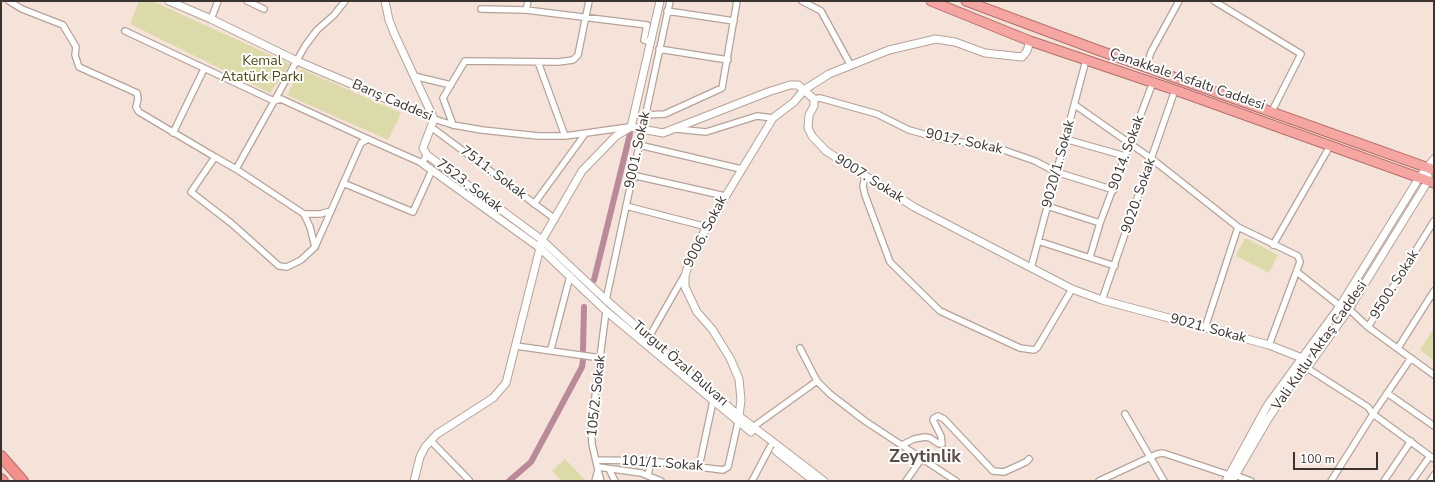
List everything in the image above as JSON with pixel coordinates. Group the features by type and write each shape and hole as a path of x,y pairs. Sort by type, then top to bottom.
{"highway":[{"name":"Çanakkale Asfaltı Caddesi","path":"931,1 1030,41 1153,82 1427,181"},
{"name":"Çanakkale Asfaltı Caddesi","path":"966,1 1146,68 1431,169"},
{"path":"1,456 23,481"}],"street":[{"path":"9,1 22,9 63,25 76,47 75,56 79,67 137,93 138,100 136,107 139,112 236,168 304,214 310,227 315,247"},
{"name":"Barış Caddesi","path":"169,1 211,19 297,61 434,119 453,125 538,136 565,136 631,127"},
{"path":"211,19 218,1"},
{"path":"247,1 264,9"},
{"path":"236,168 310,39 334,15 345,1"},
{"path":"385,1 389,20 434,119"},
{"path":"526,10 528,1"},
{"path":"453,125 443,98 465,61 538,62 573,60 578,55 589,1"},
{"path":"631,127 660,1"},
{"name":"9001. Sokak","path":"606,300 670,1"},
{"path":"645,115 665,114 722,88 737,1"},
{"path":"802,1 821,10 850,64"},
{"path":"1146,68 1151,52 1179,1"},
{"path":"1214,1 1301,54 1271,113"},
{"path":"481,9 526,10 647,25 644,40 651,42"},
{"path":"667,11 734,21"},
{"path":"124,31 274,101 281,99 422,163 427,155"},
{"path":"676,128 706,132 757,116 773,118 794,102 804,90 829,74 850,64 889,50 936,39 956,42 985,53 1022,57 1027,51 1030,41"},
{"path":"659,49 728,60"},
{"name":"9020/1. Sokak","path":"1031,268 1086,60"},
{"path":"538,62 565,136"},
{"path":"173,133 204,69"},
{"path":"414,76 451,86"},
{"name":"9014. Sokak","path":"1090,257 1100,223 1114,190 1125,156 1153,82"},
{"path":"414,481 420,457 437,434 493,398 506,383 542,240 582,171 616,136 631,127 663,133 768,92 790,85 798,85 814,99"},
{"name":"9020. Sokak","path":"1102,300 1175,90"},
{"name":"9017. Sokak","path":"814,99 820,98 877,114 909,130 942,139 998,148 1034,161 1056,172 1114,190"},
{"name":"9007. Sokak","path":"814,99 814,106 809,115 808,128 812,136 826,151 914,207 1072,289 1102,300"},
{"path":"1075,105 1152,159 1238,227 1298,256 1300,262 1297,272 1269,345"},
{"name":"9006. Sokak","path":"738,419 740,400 739,379 730,358 712,329 697,312 685,287 685,276 691,256 707,227 773,118"},
{"name":"7523. Sokak","path":"434,119 422,148 427,155 542,240"},
{"name":"7511. Sokak","path":"431,127 555,219"},
{"path":"534,204 585,134"},
{"path":"215,157 191,192 231,223 279,266 287,267 301,260 315,247 361,143 368,139"},
{"path":"1065,139 1125,156"},
{"path":"639,145 742,169"},
{"path":"1273,244 1330,146"},
{"path":"1427,181 1434,159"},
{"name":"Turgut Özal Bulvarı","path":"422,163 540,248 606,311 713,400 738,419 753,427 824,481"},
{"path":"344,183 413,212 432,170"},
{"path":"632,175 725,196"},
{"path":"865,176 863,186 865,195 890,262 940,311 1020,348 1034,350 1037,348 1072,289"},
{"name":"Vali Kutlu Aktaş Caddesi","path":"1230,478 1267,406 1340,306 1427,181"},
{"name":"Vali Kutlu Aktaş Caddesi","path":"1230,478 1292,383 1307,368 1348,309 1427,181"},
{"path":"626,206 707,227"},
{"path":"1047,206 1100,223"},
{"path":"304,214 320,214 332,211"},
{"name":"9500. Sokak","path":"1368,327 1434,221"},
{"path":"1205,328 1238,227"},
{"name":"Turgut Özal Bulvarı","path":"542,240 738,419 770,447 814,481"},
{"path":"1038,241 1115,266"},
{"path":"1297,272 1340,306"},
{"path":"551,350 570,276"},
{"path":"648,337 685,276"},
{"path":"1398,348 1434,291"},
{"path":"606,300 606,311"},
{"name":"9021. Sokak","path":"1102,300 1269,345 1302,358"},
{"path":"1348,309 1368,327 1434,375"},
{"name":"105/2. Sokak","path":"595,481 598,469 591,428 606,311"},
{"path":"516,346 601,358"},
{"path":"800,348 817,381 830,394 865,421 956,481"},
{"path":"1302,358 1307,368 1368,407 1373,414 1432,457 1412,481"},
{"path":"1331,481 1373,414 1411,358"},
{"path":"753,427 817,381"},
{"path":"1387,393 1434,426"},
{"path":"699,467 713,400"},
{"path":"1125,414 1164,481"},
{"path":"902,445 914,439 925,437 942,444 941,436 933,420 938,416 944,419 994,471 1004,472 1026,462 1029,459"},
{"name":"101/1. Sokak","path":"596,460 651,461 723,470 728,467 738,419"},
{"path":"431,441 469,480"},
{"path":"1384,481 1411,441"},
{"path":"752,481 770,447"},
{"path":"1099,481 1149,457 1163,453 1230,478 1247,480"},
{"path":"906,481 922,458"},
{"path":"648,475 651,461"},
{"path":"601,481 598,469 609,469 648,475 650,478 660,481"},
{"path":"609,469 615,481"},
{"path":"1430,481 1434,475"}],"green space":[{"name":"Kemal Atatürk Parkı","path":"139,1 152,1 290,64 270,93 130,24"},
{"name":"Kemal Atatürk Parkı","path":"301,69 401,113 388,140 287,95"},
{"path":"1245,238 1278,255 1269,273 1236,256"},
{"path":"1434,328 1434,361 1420,350"},
{"path":"565,459 586,481 561,481 552,471"}],"waterway":[{"path":"594,280 630,134"},
{"path":"583,350 584,307"},
{"path":"509,481 531,462 582,367 583,360"}],"district":[{"name":"Zeytinlik","path":"925,458"}]}
